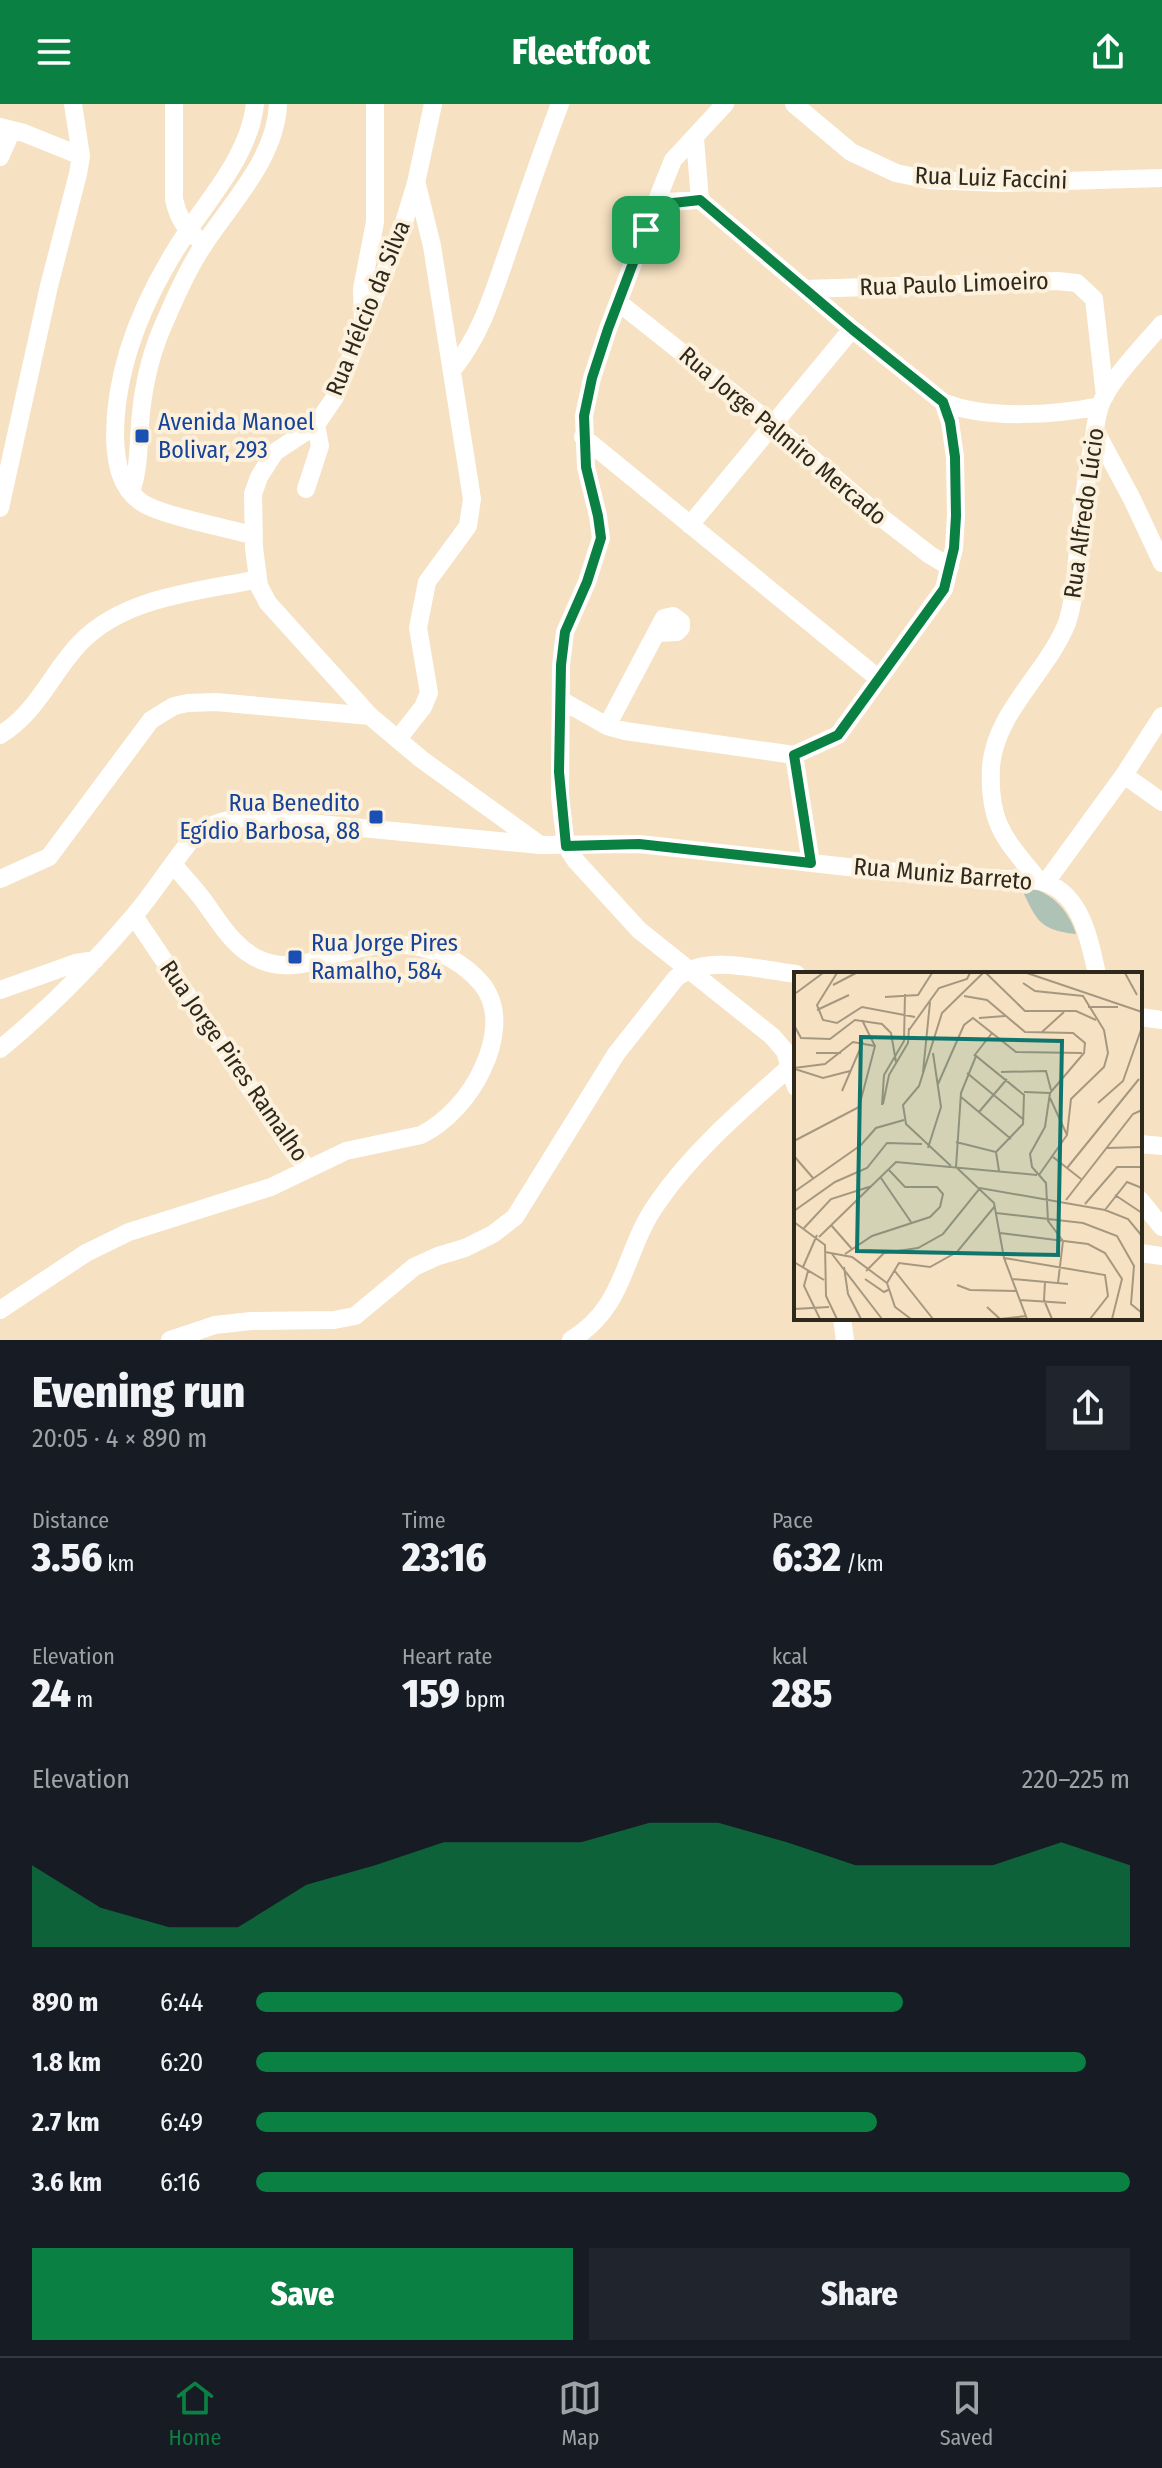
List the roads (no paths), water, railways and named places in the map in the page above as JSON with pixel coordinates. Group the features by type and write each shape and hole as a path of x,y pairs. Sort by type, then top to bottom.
{"street":[{"path":"0,508 81,156 73,104"},
{"path":"174,104 174,199 177,213 188,231 204,244"},
{"path":"252,535 146,506 131,492 120,475 116,457 119,398 129,351 145,304 230,168 253,123 255,104"},
{"path":"131,492 139,452 141,412 157,342 182,284 204,244 249,181 273,135 278,104"},
{"path":"363,327 362,289 375,222 375,104"},
{"name":"Rua Hélcio da Silva","path":"258,579 252,535 253,494 265,465 275,452 316,425 335,397 402,229 416,183 433,104"},
{"path":"453,369 472,345 484,318 560,104"},
{"path":"725,104 673,160 592,378 583,437 601,538 565,632 561,665 560,797 566,846 576,861 639,930 772,1036 785,1051 794,1076"},
{"name":"Rua Luiz Faccini","path":"794,104 851,152 896,173 929,180 1001,183 1162,178"},
{"path":"0,157 6,128 81,156"},
{"path":"695,139 700,200 943,402 957,408 1006,413 1079,411 1102,401"},
{"path":"398,739 418,715 429,693 418,628 427,582 448,550 464,534 472,512 470,474 453,369 432,246 416,183"},
{"path":"655,205 700,200"},
{"name":"Rua Paulo Limoeiro","path":"805,289 1057,281 1077,283 1094,299 1102,401"},
{"name":"Rua Jorge Palmiro Mercado","path":"618,302 772,424 882,518 950,567"},
{"name":"Rua Alfredo Lúcio","path":"1043,882 1002,836 994,811 991,765 994,747 1002,728 1057,646 1070,613 1075,593 1083,491 1102,401 1162,324"},
{"path":"690,525 852,329"},
{"path":"561,700 607,726 644,736 794,755 838,735 944,589 956,516 956,480 950,422 943,402"},
{"path":"306,489 320,446 316,425"},
{"path":"1095,430 1162,563"},
{"path":"583,437 879,679"},
{"path":"0,735 21,720 81,642 121,613 147,603 258,579 268,603 370,716 421,759 540,845"},
{"path":"607,726 658,633"},
{"path":"0,879 49,857 151,720 174,706 216,702 370,716"},
{"path":"1043,882 1124,775 1162,716"},
{"path":"794,755 811,863"},
{"path":"1124,775 1162,802"},
{"name":"Rua Muniz Barreto","path":"0,1049 64,992 99,955 203,828 232,818 540,845 639,844 811,863 1043,882 1065,895 1082,919 1096,972"},
{"path":"591,844 602,889"},
{"name":"Rua Jorge Pires Ramalho","path":"134,916 287,1143 308,1169 346,1151 421,1135 452,1112 469,1094 487,1061 495,1026 491,999 471,973 457,961 417,945 369,947 317,962 288,965 268,963 249,955 228,935 173,864"},
{"path":"0,990 99,955"},
{"path":"170,1340 215,1325 251,1321 334,1320 355,1316 414,1267 465,1248 493,1234 515,1217 616,1054 676,978 687,969 725,965 794,974"},
{"path":"1142,1017 1162,1020"},
{"path":"571,1340 606,1311 624,1275 640,1231 686,1166 792,1065"},
{"path":"1142,1144 1162,1146"},
{"path":"0,1310 86,1253 129,1232 271,1187 308,1169"},
{"path":"1142,1202 1162,1227"},
{"path":"1142,1253 1162,1256"},
{"path":"842,1320 845,1340"}],"place":[{"name":"Avenida Manoel Bolivar, 293","path":"142,436"},
{"name":"Rua Benedito Egídio Barbosa, 88","path":"376,817"},
{"name":"Rua Jorge Pires Ramalho, 584","path":"295,957"}]}
